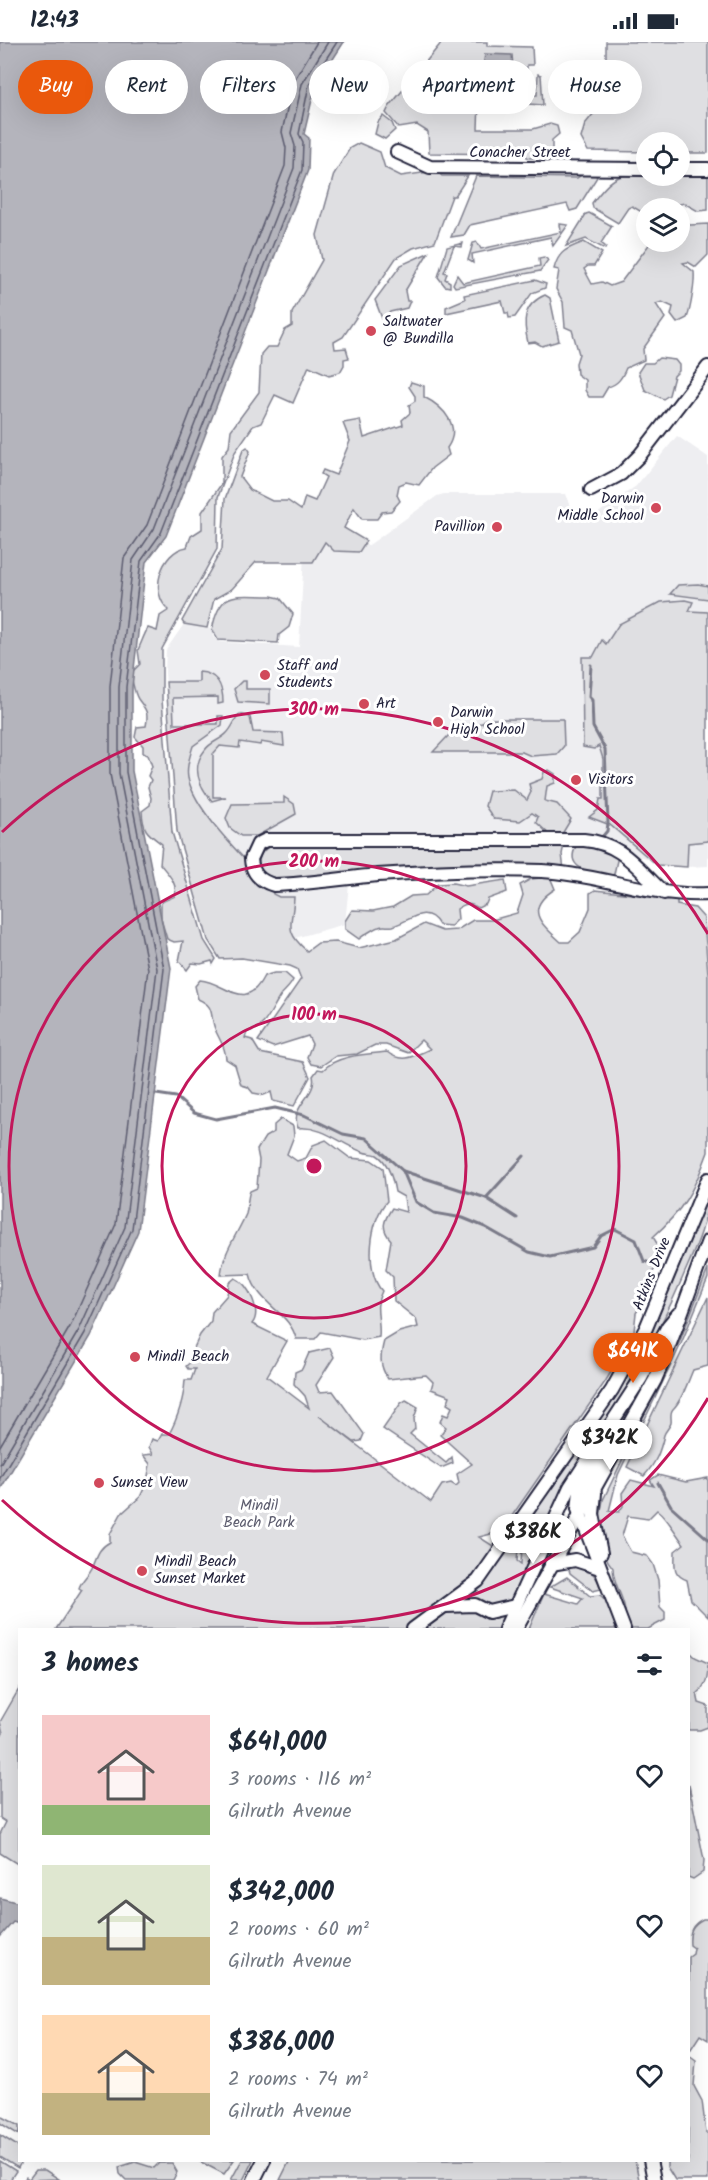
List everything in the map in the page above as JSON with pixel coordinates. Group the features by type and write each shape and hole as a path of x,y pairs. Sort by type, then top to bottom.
{"street":[{"name":"Conacher Street","path":"397,152 430,167 636,169"},
{"path":"690,169 708,169"},
{"path":"591,490 621,474 640,455 708,367"},
{"path":"664,892 618,849 606,843 584,840 266,840 258,844 251,859 256,875 263,881 274,885 379,875 542,871 575,874 646,891 664,892 708,894"},
{"name":"Atkins Drive","path":"414,1628 473,1586 622,1373 646,1328 708,1179"},
{"path":"517,1628 655,1380 673,1339 680,1310 708,1241"},
{"path":"504,1628 570,1487 599,1439 613,1424 668,1326 680,1310"},
{"path":"613,1424 610,1437 580,1491 578,1515 624,1628"},
{"path":"595,1489 593,1514 607,1584"},
{"path":"551,1564 566,1559 584,1560 600,1568"},
{"path":"473,1586 475,1605"},
{"path":"445,1606 475,1605 489,1612 502,1628"},
{"path":"489,1612 515,1606"},
{"path":"254,2180 263,2162"},
{"path":"650,2162 654,2180"}],"shaded area":[{"name":"Darwin High School","path":"677,436 708,457 708,866 687,867 596,847 561,847 349,884 345,924 220,959 208,940 177,831 165,672 166,650 184,624 212,629 213,637 220,642 299,647 304,554 315,544 369,545 437,496 444,494 566,494 571,507 582,514 597,514 636,486"}],"green space":[{"path":"442,42 487,42 487,46 532,47 533,60 427,60"},
{"path":"606,42 708,42 708,153 690,153 690,132 636,132 636,152 588,151 581,138 585,124 593,114 642,114 642,60 606,60"},
{"path":"538,74 541,75 543,105 536,105"},
{"path":"401,92 401,114 479,114 478,129 533,129 550,124 557,126 559,134 552,140 552,158 529,158 522,154 429,153 428,132 417,125 399,128 387,114 389,114 389,107"},
{"path":"383,116 392,123 395,130 385,139 375,134 378,122"},
{"path":"359,143 380,152 385,168 401,176 436,171 442,176 468,176 455,196 452,196 435,242 413,248 396,258 343,337 334,342 335,349 346,348 349,358 344,359 340,372 329,375 309,366 293,403 275,395 261,423 253,426 235,452 218,497 217,549 162,649 162,700 172,832 204,940 216,959 213,964 212,961 201,964 192,963 187,970 179,961 183,941 174,942 167,939 161,919 161,902 175,896 176,891 172,879 160,864 162,844 149,834 143,823 142,811 150,805 148,787 151,780 148,776 152,766 148,755 143,753 143,746 135,737 137,727 146,726 147,717 130,674 140,664 138,650 148,628 157,631 160,616 169,610 159,594 160,574 164,564 178,550 187,547 191,536 202,529 202,512 222,483 222,456 229,447 231,430 259,392 261,354 267,347 277,347 285,330 292,326 292,313 322,260 317,235 334,174 350,148"},
{"path":"586,172 594,172 597,177 577,209 570,211 567,204 470,225 464,235 451,237 476,176 577,178"},
{"path":"708,172 708,210 698,211 690,206 690,198 636,198 636,208 632,206 628,208 618,223 593,208 592,203 614,179 636,174 636,186 690,186 690,173"},
{"path":"589,213 612,226 601,243 606,247 605,249 586,239 566,246 586,214"},
{"path":"560,224 568,225 553,246 551,237 472,254 473,263 468,260 473,243 477,242 481,249 561,232"},
{"path":"708,224 708,255 696,267 688,262 683,263 694,272 687,318 677,323 671,315 673,307 662,302 656,304 665,318 643,349 644,360 626,368 619,380 608,387 602,397 589,397 585,390 585,380 577,374 576,363 579,354 572,330 565,327 563,302 556,289 559,270 554,269 561,254 584,242 602,253 594,266 584,269 592,284 602,282 610,286 621,282 644,252 690,252 690,225"},
{"path":"463,243 462,247 454,246 444,272 447,273 445,279 450,282 450,287 445,286 438,277 447,247"},
{"path":"428,253 405,291 407,301 410,301 407,308 390,312 383,321 375,300 401,265"},
{"path":"544,257 548,260 540,271 455,287 453,284 457,275 463,283 540,266 539,258"},
{"path":"535,280 546,284 545,288 532,293 515,317 509,318 502,301 446,313 446,307 465,299 464,295"},
{"path":"545,295 550,298 559,341 542,346 535,342 528,343 525,321 528,309 537,299"},
{"path":"659,358 675,360 679,365 679,371 674,376 669,395 663,399 645,390 638,372 644,363 653,363"},
{"path":"411,382 424,386 424,397 438,406 449,418 453,433 447,448 449,455 432,468 419,485 406,482 399,485 397,495 400,501 391,511 382,512 377,519 362,519 354,508 344,528 366,541 359,552 334,551 325,542 313,562 256,562 232,589 214,599 207,628 184,624 182,621 222,549 225,499 243,450 247,447 250,451 240,477 250,490 272,501 288,501 301,510 305,497 315,501 326,477 321,474 323,470 336,475 350,441 343,423 360,420 364,438 403,425 402,420 410,413 409,405 415,401 415,396 409,387"},
{"path":"678,585 708,586 708,599 670,594"},
{"path":"238,596 280,598 293,614 289,627 279,635 278,643 218,640 212,630 219,607 224,601"},
{"path":"685,600 693,602 689,611 708,612 708,841 688,843 687,867 657,865 610,825 589,817 598,810 600,799 603,799 603,759 599,746 594,749 583,747 582,657 593,657 602,640 606,644 619,624 661,602"},
{"name":"Mindil Beach Park","path":"199,672 215,678 222,691 223,703 218,704 218,697 173,698 174,724 218,724 218,716 223,716 222,725 193,746 188,778 193,791 211,821 272,888 273,894 279,897 294,897 292,932 299,944 307,951 318,943 336,942 359,948 396,939 424,924 442,931 457,930 473,920 492,920 517,913 523,895 520,885 531,879 550,877 555,889 540,903 538,916 547,929 561,942 569,942 580,932 590,908 590,893 595,890 677,899 677,905 695,908 704,918 708,975 708,1152 698,1178 680,1209 653,1237 658,1245 659,1264 651,1274 652,1287 636,1313 634,1331 617,1354 617,1362 505,1526 499,1532 479,1537 504,1553 511,1544 518,1549 517,1561 521,1564 522,1546 538,1534 542,1536 500,1628 57,1628 82,1590 79,1588 80,1585 90,1571 98,1553 110,1542 110,1534 121,1514 140,1497 147,1482 150,1464 143,1455 153,1454 149,1447 152,1439 158,1441 162,1434 169,1434 180,1407 185,1380 191,1380 195,1369 188,1369 186,1366 196,1357 193,1350 200,1335 211,1321 212,1312 227,1295 229,1283 235,1278 245,1286 255,1306 255,1319 252,1324 287,1341 267,1376 309,1408 305,1396 294,1384 295,1372 302,1369 309,1353 330,1348 334,1357 316,1385 319,1392 333,1391 364,1434 361,1441 354,1442 319,1416 431,1502 442,1485 451,1483 456,1486 459,1483 457,1474 472,1464 440,1435 446,1427 440,1422 443,1414 448,1416 452,1407 447,1404 450,1396 431,1389 433,1382 426,1375 388,1379 382,1365 384,1341 399,1332 418,1327 416,1319 394,1301 393,1277 386,1270 391,1240 385,1232 385,1220 392,1208 406,1212 404,1197 395,1192 387,1167 377,1155 355,1149 316,1130 298,1128 296,1120 300,1107 312,1089 313,1076 318,1069 323,1070 336,1061 353,1056 387,1052 392,1056 403,1058 430,1049 421,1040 408,1053 386,1045 375,1045 357,1054 336,1056 321,1066 311,1064 307,1057 312,1044 308,1036 273,1047 258,1041 301,979 297,969 290,966 242,958 220,959 208,940 177,831 166,682 199,682"},
{"path":"242,681 246,681 246,689 270,689 270,704 238,702 234,689"},
{"path":"240,714 250,717 253,732 283,733 284,746 261,742 260,745 240,742 239,748 220,746 213,754 213,797 226,797 212,801 200,783 198,763 207,747 227,733"},
{"path":"485,719 563,719 564,746 557,754 531,756 522,752 433,752 449,735 459,735 467,725 482,723"},
{"path":"549,770 555,774 555,783 547,786 545,801 557,804 571,819 562,834 551,836 536,822 538,817 532,813 520,821 494,819 485,806 489,791 514,790 527,800 531,792 529,784 542,779 544,772"},
{"path":"284,797 294,804 296,814 257,836 241,836 230,828 226,818 232,804 284,803"},
{"path":"272,845 564,845 562,854 564,870 267,879 259,865 259,860 262,852"},
{"path":"577,845 597,845 618,856 614,874 610,877 596,874 576,865 573,853"},
{"path":"505,880 507,892 488,899 486,904 478,908 468,904 460,907 457,909 458,919 451,926 439,925 429,915 423,914 393,926 377,927 359,939 345,929 345,921 352,910 373,911 393,907 411,896 426,895 438,884 453,883 466,886"},
{"path":"285,973 293,980 264,1023 247,1032 245,1038 252,1040 260,1053 303,1062 310,1077 294,1106 273,1101 271,1092 264,1095 253,1093 248,1087 241,1085 235,1065 226,1059 210,1010 207,1004 198,999 195,986 200,980 235,993 250,993 264,976"},
{"path":"281,1119 293,1126 294,1136 287,1154 297,1161 306,1158 313,1145 326,1140 350,1158 371,1160 383,1168 387,1201 377,1220 371,1245 373,1271 382,1291 378,1303 379,1337 363,1340 321,1332 315,1339 296,1339 288,1322 259,1293 250,1274 221,1275 227,1251 246,1214 250,1191 257,1188 259,1160 257,1150 265,1137 274,1132 274,1125"},
{"path":"708,1193 706,1216 696,1248 634,1376 544,1531 536,1530 517,1543 514,1540 637,1358"},
{"path":"708,1269 708,1278 681,1344 618,1475 609,1511 619,1512 623,1506 622,1493 631,1480 654,1486 650,1480 658,1475 686,1482 708,1478 708,1617 691,1600 687,1580 682,1578 675,1569 675,1551 684,1544 657,1510 648,1519 628,1516 622,1536 631,1552 647,1556 653,1564 658,1580 660,1607 665,1612 665,1620 650,1628 629,1628 613,1568 604,1553 600,1536 603,1500 679,1343"},
{"path":"708,1297 708,1366 693,1370 682,1396 672,1411 671,1423 657,1457 644,1476 627,1467"},
{"path":"406,1400 418,1407 414,1418 415,1429 410,1434 446,1463 452,1457 453,1463 441,1468 383,1429 401,1403"},
{"path":"568,1566 590,1571 601,1589 593,1591 570,1573"},
{"path":"567,1577 590,1596 600,1595 609,1603 621,1628 529,1628 544,1594 578,1604 583,1598 550,1587"},
{"path":"690,1652 708,1663 706,1680 697,1693 699,1703 708,1706 708,1727 690,1730"},
{"path":"18,1691 18,1864 0,1853 0,1834 6,1822 0,1818 0,1739 3,1733 0,1722"},
{"path":"690,1790 704,1860 703,1872 693,1879 690,1878"},
{"path":"708,1919 708,2040 700,2035 690,2050 690,1956 694,1948 690,1945 690,1936 693,1926 699,1921"},
{"path":"690,2057 696,2061 694,2086 702,2101 706,2133 708,2133 708,2180 675,2180 667,2167 667,2162 690,2162"},
{"path":"0,2116 18,2125 18,2134 0,2123"},
{"path":"0,2135 18,2146 18,2162 21,2162 18,2168 0,2157"},
{"path":"0,2161 16,2171 10,2180 0,2180"},
{"path":"135,2162 154,2168 159,2163 172,2163 177,2172 173,2180 126,2180 120,2174 119,2167"},
{"path":"201,2162 233,2162 224,2174"},
{"path":"241,2162 252,2162 243,2180 231,2180"},
{"path":"289,2162 635,2162 639,2180 280,2180"},
{"path":"36,2170 45,2170 59,2179 24,2180 26,2177 29,2179"}],"water":[{"path":"0,42 344,42 332,60 309,60 309,113 304,134 309,138 308,170 166,536 146,562 132,687 132,771 171,968 138,1231 91,1336 0,1490"},
{"path":"485,54 512,55 512,60 484,60"},
{"path":"0,1898 18,1902 18,1924 13,1922 0,1937"}],"waterway":[{"path":"591,665 589,697 592,700 593,727 605,749 608,823 607,831 602,837"},
{"path":"156,1094 176,1097 194,1113 216,1119 275,1108 304,1115 343,1134 366,1138 403,1171 416,1202 434,1213 463,1218 485,1227 529,1252 550,1257 593,1247 601,1236 615,1229 636,1240 644,1261 658,1266"},
{"path":"486,1198 524,1156"},
{"path":"403,1171 486,1198 517,1218"},
{"path":"658,1483 671,1506 708,1539"}],"place":[{"name":"Saltwater @ Bundilla","path":"371,331"},
{"name":"Darwin Middle School","path":"656,508"},
{"name":"Pavillion","path":"497,527"},
{"name":"Staff and Students","path":"265,675"},
{"name":"Art","path":"364,704"},
{"name":"Darwin High School","path":"438,722"},
{"name":"Visitors","path":"576,780"},
{"name":"Mindil Beach","path":"135,1357"},
{"name":"Sunset View","path":"99,1483"},
{"name":"Mindil Beach Sunset Market","path":"142,1571"}]}
